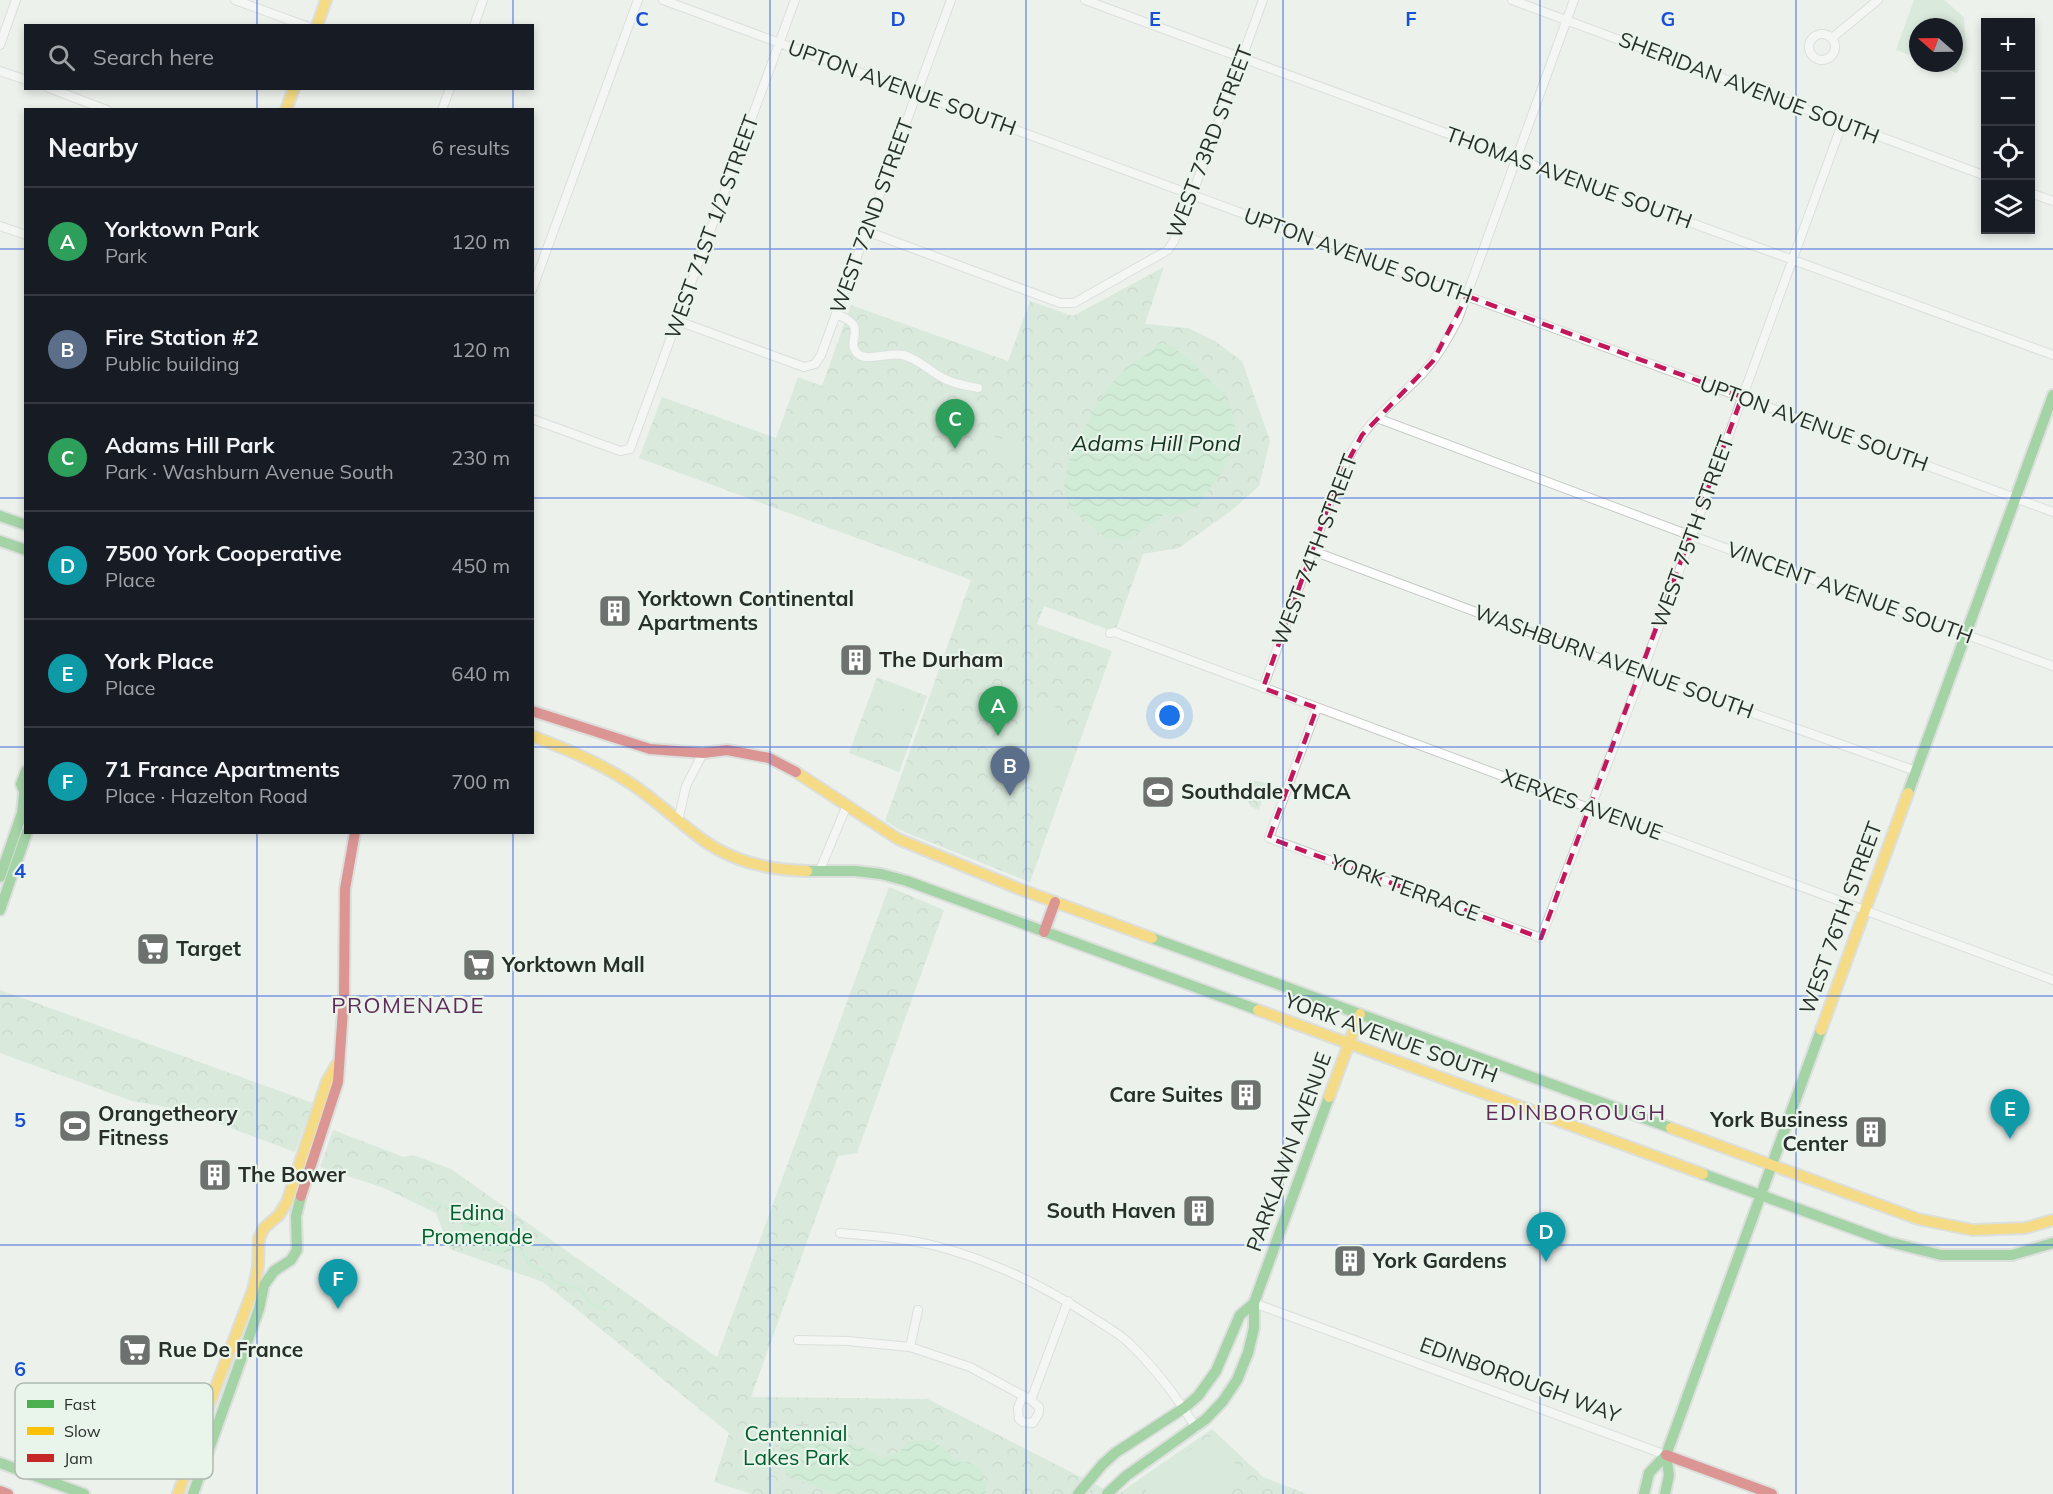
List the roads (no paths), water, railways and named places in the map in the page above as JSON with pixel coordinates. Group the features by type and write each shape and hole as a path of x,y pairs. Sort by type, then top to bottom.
{"street":[{"path":"0,45 16,0"},
{"path":"235,0 301,24"},
{"path":"318,24 326,0"},
{"path":"475,24 483,0"},
{"path":"534,285 638,0"},
{"name":"UPTON AVENUE SOUTH","path":"663,0 2053,512"},
{"name":"WEST 71ST 1/2 STREET","path":"534,419 625,451 630,449 795,0"},
{"name":"WEST 72ND STREET","path":"678,321 804,367 815,364 821,355 836,315 951,0"},
{"name":"THOMAS AVENUE SOUTH","path":"1085,0 2053,355"},
{"name":"WEST 73RD STREET","path":"866,231 1060,303 1074,303 1168,250 1174,241 1192,195 1263,0"},
{"name":"SHERIDAN AVENUE SOUTH","path":"1512,0 1981,175"},
{"name":"WEST 74TH STREET","path":"1263,688 1348,458 1362,435 1433,361 1458,319 1574,0"},
{"path":"1832,38 1878,0"},
{"path":"0,71 24,79"},
{"path":"54,90 102,108"},
{"path":"287,108 293,90"},
{"path":"443,108 449,90"},
{"name":"WEST 75TH STREET","path":"1541,939 1642,673 1842,124"},
{"path":"2035,194 2053,201"},
{"path":"0,226 24,234"},
{"path":"836,315 849,319 855,327 855,350 859,355 866,358 886,354 903,355 923,363 942,378 978,388"},
{"name":"WEST 76TH STREET","path":"1644,1494 1649,1473 1666,1455 2053,395"},
{"name":"VINCENT AVENUE SOUTH","path":"1377,418 1692,536 2053,666"},
{"path":"0,516 24,524"},
{"path":"0,541 24,549"},
{"name":"WASHBURN AVENUE SOUTH","path":"1313,551 1642,673 1916,771"},
{"name":"XERXES AVENUE","path":"1110,633 1115,632 2053,980"},
{"name":"YORK TERRACE","path":"1317,708 1269,838 1541,939"},
{"name":"YORK AVENUE SOUTH","path":"534,712 650,749 703,753 727,750 769,758 808,778 898,839 949,860 1055,902 1918,1219 1973,1230 2025,1228 2053,1220"},
{"name":"YORK AVENUE SOUTH","path":"534,737 595,762 629,782 705,842 737,859 779,870 819,873 855,871 881,874 907,881 1889,1242 1941,1254 2012,1255 2053,1243"},
{"path":"678,821 686,786 703,753"},
{"path":"24,776 21,784 24,792"},
{"path":"0,877 24,801"},
{"path":"819,873 847,805"},
{"path":"0,910 26,834"},
{"path":"213,1440 246,1347 264,1285 274,1271 291,1260 297,1250 298,1205 338,1082 344,995 345,888 355,834"},
{"path":"1044,932 1055,902"},
{"name":"PARKLAWN AVENUE","path":"1078,1494 1101,1465 1115,1453 1184,1408 1208,1384 1223,1357 1240,1315 1254,1303 1360,1014"},
{"path":"213,1394 253,1290 258,1267 259,1238 264,1228 284,1209 327,1081 338,1061"},
{"path":"272,1222 286,1222 297,1233"},
{"path":"840,1233 929,1245 978,1258 1020,1275 1068,1301 1126,1341 1179,1400 1196,1428"},
{"path":"258,1254 267,1263 283,1265"},
{"path":"1031,1400 1068,1301"},
{"name":"PARKLAWN AVENUE","path":"1107,1494 1133,1470 1196,1428 1224,1401 1246,1360 1257,1320 1254,1303"},
{"name":"EDINBOROUGH WAY","path":"1254,1303 1772,1494"},
{"path":"910,1347 918,1310"},
{"path":"798,1340 848,1341 910,1347 970,1367 1023,1395 1039,1407 1039,1413 1033,1423 1027,1424 1019,1419 1018,1414 1023,1395"},
{"name":"WEST 76TH STREET","path":"1665,1494 1669,1475 1666,1455"},
{"path":"0,1463 15,1469"},
{"path":"43,1479 84,1494"},
{"path":"178,1494 183,1479"},
{"path":"194,1494 199,1479"},
{"path":"0,1491 8,1494"}],"water":[{"name":"Adams Hill Pond","path":"1160,343 1172,346 1196,366 1223,395 1232,411 1235,429 1233,449 1221,473 1196,507 1180,513 1165,514 1127,540 1106,538 1070,508 1064,485 1069,461 1096,405 1113,382 1127,367 1144,357"},
{"path":"470,1218 494,1224 514,1237 511,1251 496,1252 476,1243 463,1226"},
{"path":"816,1427 822,1431 827,1442 833,1446 853,1444 883,1458 899,1452 909,1442 930,1440 945,1449 954,1460 974,1465 980,1469 986,1485 985,1494 837,1494 789,1476 779,1460 781,1443 792,1429 799,1428 807,1431"}],"waterway":[{"path":"416,1193 430,1202 457,1209 468,1221"},
{"path":"511,1244 523,1253 530,1265 542,1270 554,1282 580,1289 591,1304 606,1310"}],"place":[{"name":"Adams Hill Park","path":"955,449"},
{"name":"Yorktown Continental Apartments","path":"615,611"},
{"name":"The Durham","path":"856,660"},
{"name":"Yorktown Park","path":"998,736"},
{"name":"Southdale YMCA","path":"1158,792"},
{"name":"Fire Station #2","path":"1010,796"},
{"name":"Target","path":"153,949"},
{"name":"Yorktown Mall","path":"479,965"},
{"name":"Care Suites","path":"1246,1095"},
{"name":"Orangetheory Fitness","path":"75,1126"},
{"name":"York Business Center","path":"1871,1132"},
{"name":"York Place","path":"2010,1139"},
{"name":"The Bower","path":"215,1175"},
{"name":"South Haven","path":"1199,1211"},
{"name":"York Gardens","path":"1350,1261"},
{"name":"7500 York Cooperative","path":"1546,1262"},
{"name":"71 France Apartments","path":"338,1309"},
{"name":"Rue De France","path":"135,1350"}],"district":[{"name":"PROMENADE","path":"408,1005"},
{"name":"EDINBOROUGH","path":"1576,1112"}],"park label":[{"name":"Edina Promenade","path":"477,1225"},
{"name":"Centennial Lakes Park","path":"796,1446"}]}
